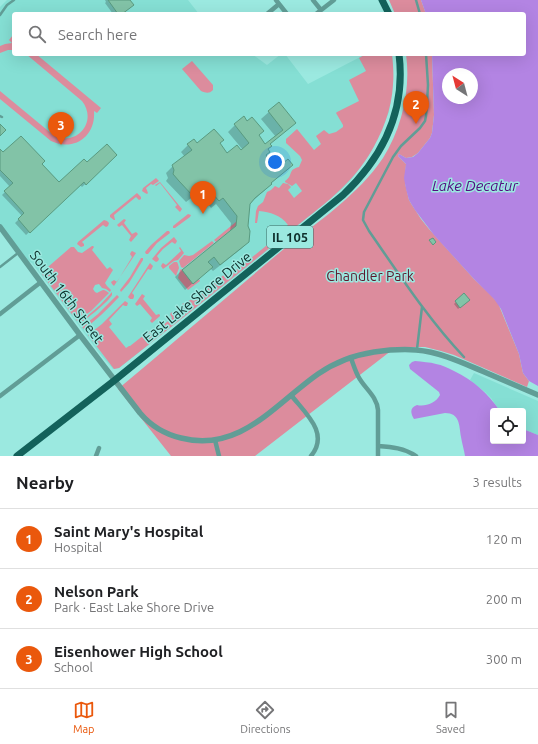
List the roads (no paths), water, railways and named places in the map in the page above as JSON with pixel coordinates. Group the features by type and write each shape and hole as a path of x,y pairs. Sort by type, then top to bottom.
{"main road":[{"path":"382,0 387,12"},
{"name":"East Lake Shore Drive","path":"17,456 115,380 343,195 356,182 377,154 394,119 400,82 399,56"}],"street":[{"path":"313,0 321,10"},
{"path":"318,12 334,0"},
{"path":"269,12 278,2 286,12"},
{"name":"South 16th Street","path":"0,228 140,413 156,428 170,434 191,440 215,440 233,435 251,426 319,373 350,358 379,351 400,349 417,350 442,355 538,395"},
{"path":"0,314 40,282"},
{"path":"0,396 80,335"},
{"path":"350,358 358,376 377,404 378,456"},
{"path":"291,395 308,416 318,433 318,442 311,456"},
{"path":"215,440 219,456"},
{"path":"378,446 397,448 416,456"},
{"path":"96,456 99,448"}],"lane":[{"path":"0,15 7,5 14,0"},
{"path":"416,0 419,12"},
{"path":"426,56 427,112 425,121 393,157 365,209 363,216 364,223 369,231 422,306 451,344 464,357"},
{"path":"0,267 18,252"},
{"path":"417,350 422,306"}],"water":[{"name":"Lake Decatur","path":"421,0 538,0 538,386 529,381 523,373 519,354 501,309 494,299 434,235 409,200 404,178 406,164 398,156 399,154 406,158 413,157 430,138 434,115 432,56 526,56 526,12 425,12"},
{"path":"412,362 431,363 443,366 474,383 490,398 498,408 490,408 490,444 526,444 526,430 538,435 538,456 465,456 458,420 454,415 445,413 414,419 411,412 413,407 417,405 430,404 440,395 439,392 410,369 409,365"}],"place":[{"name":"Nelson Park","path":"416,124"},
{"name":"Eisenhower High School","path":"61,145"},
{"name":"Saint Mary's Hospital","path":"203,214"}],"park label":[{"name":"Chandler Park","path":"370,276"}]}
